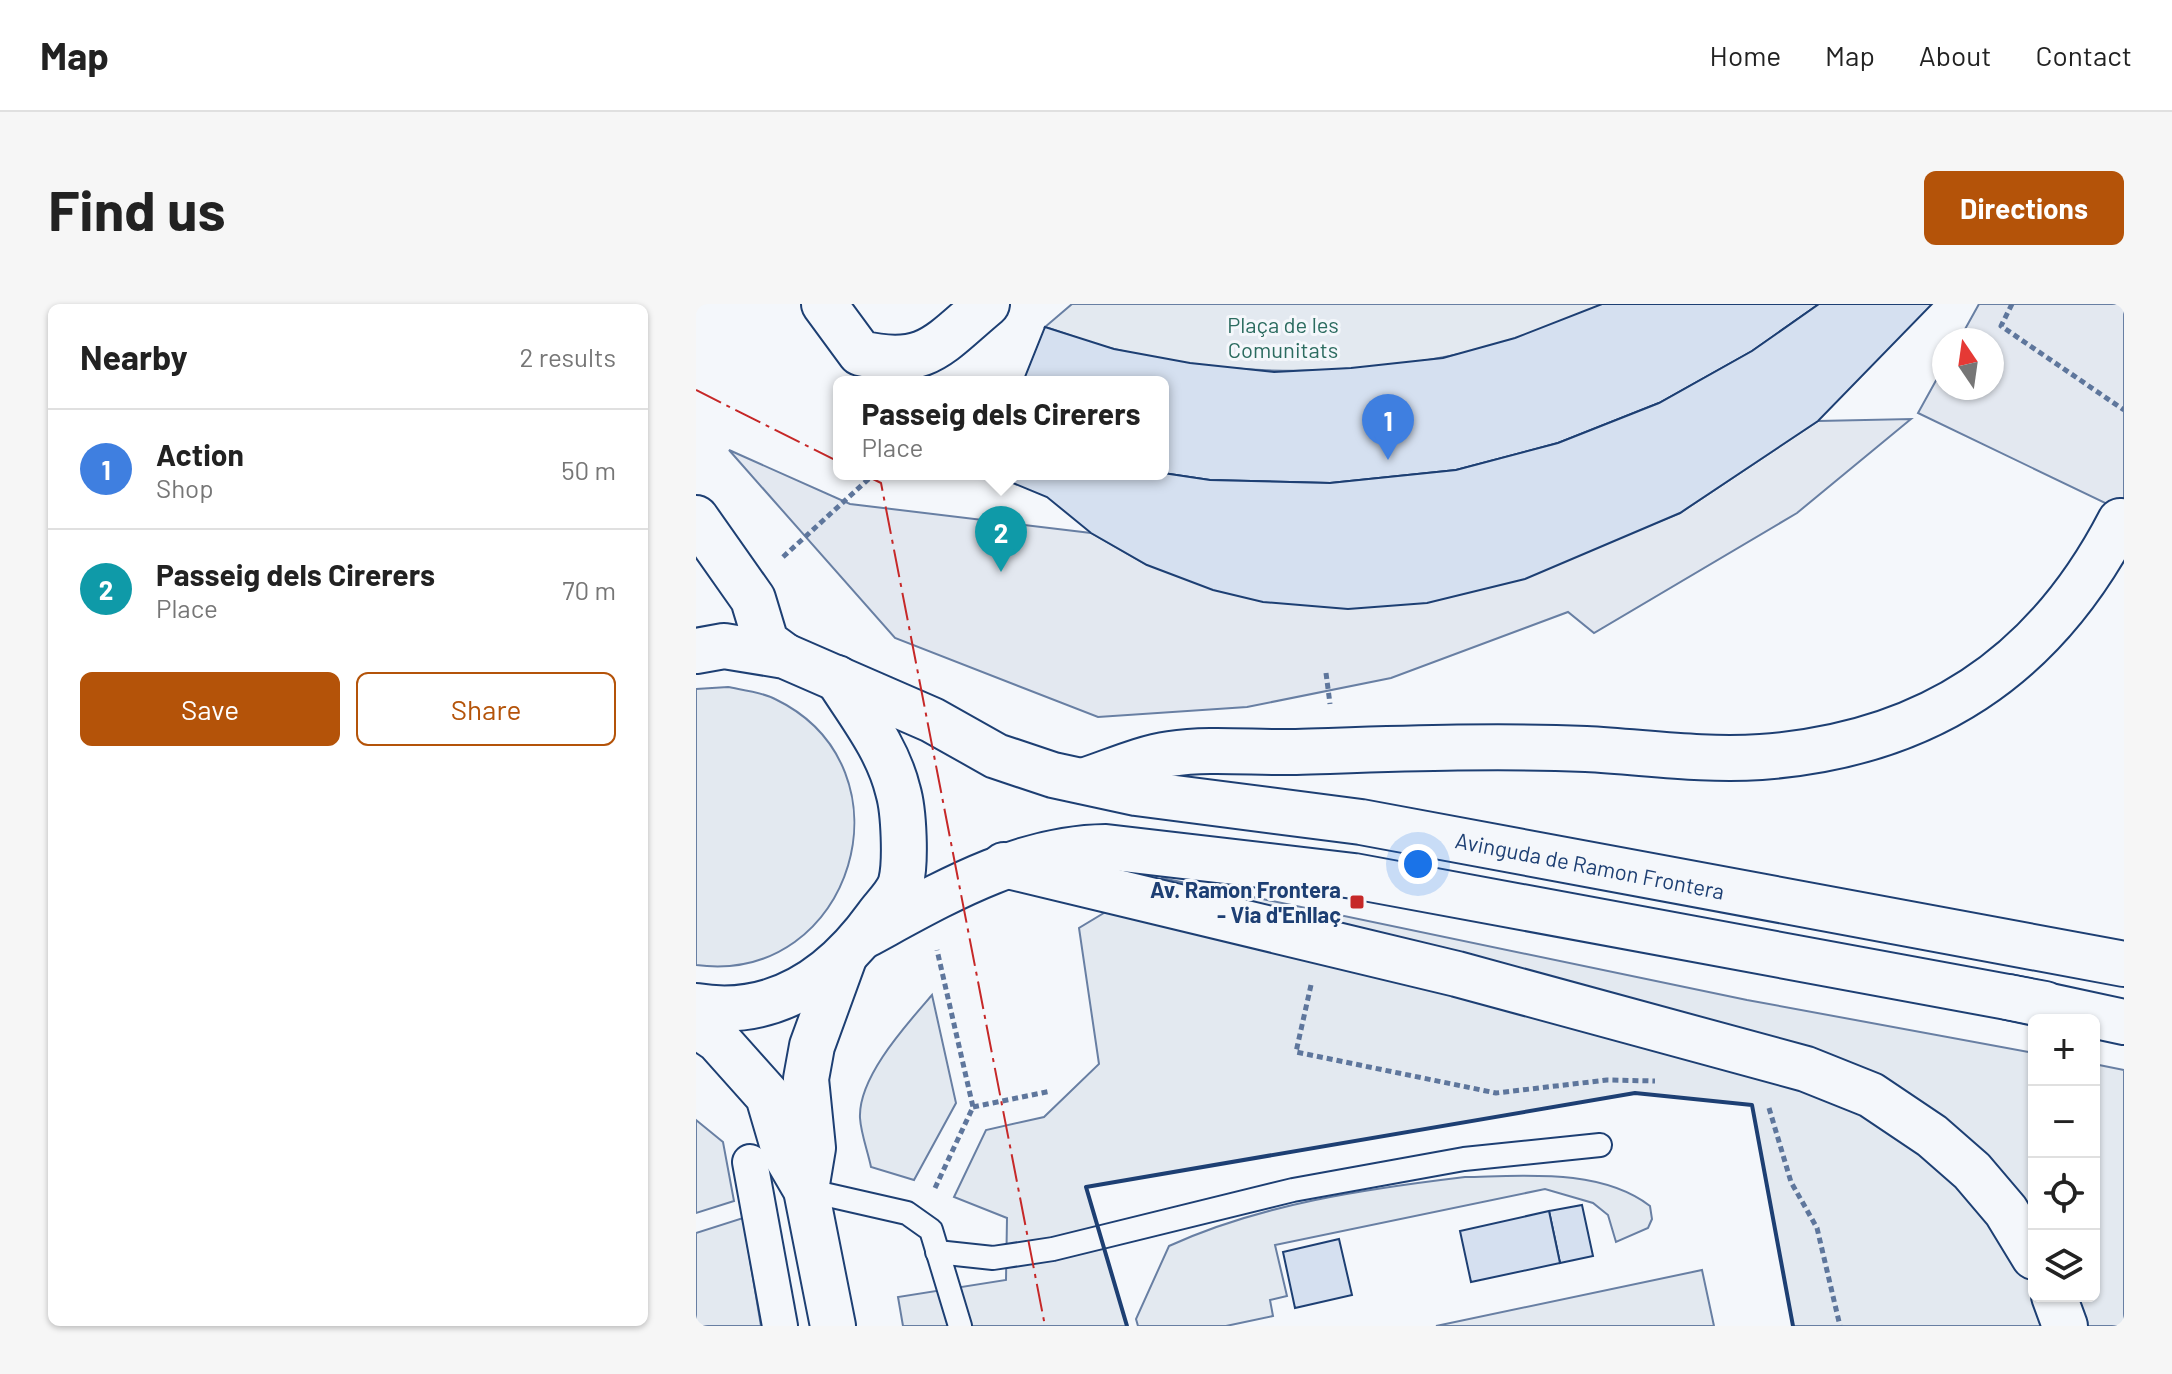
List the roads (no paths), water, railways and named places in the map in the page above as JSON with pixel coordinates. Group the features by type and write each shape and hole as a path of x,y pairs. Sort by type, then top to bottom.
{"main road":[{"path":"824,304 860,353 899,361 930,352 987,304"},
{"path":"696,518 753,599 766,642 785,656"},
{"path":"1083,781 1168,754 1440,747 1760,757 1855,743 1889,733 1949,704 2016,658 2071,601 2095,569 2120,521"},
{"path":"696,651 724,646 785,656"},
{"name":"Avinguda de Ramon Frontera","path":"785,656 932,720 996,756 1083,781 1136,793 1361,822 2124,964"},
{"path":"696,1006 719,1010 777,1001 807,988 854,947 901,884 899,791 880,743 837,678"},
{"path":"806,1190 813,1148 806,1079 810,1057 854,947 1004,865 1083,848 1106,847 1354,876 2124,1019"},
{"path":"1004,865 1457,974 1806,1069 1871,1095 1932,1136 1972,1171 1998,1201 2028,1248"},
{"path":"696,1025 718,1040 768,1096 785,1154 806,1190 833,1326"},
{"path":"2056,1302 2065,1326"}],"street":[{"path":"750,1162 780,1326"}],"lane":[{"path":"937,1252 993,1258 1053,1249 1293,1190 1464,1159 1600,1145"},
{"path":"806,1190 907,1213 931,1230 960,1326"}],"place":[{"name":"Action","path":"1388,460"},
{"name":"Passeig dels Cirerers","path":"1001,572"},
{"name":"Av. Ramon Frontera - Via d'Enllaç","path":"1357,902"}],"park label":[{"name":"Plaça de les Comunitats","path":"1283,336"}]}
